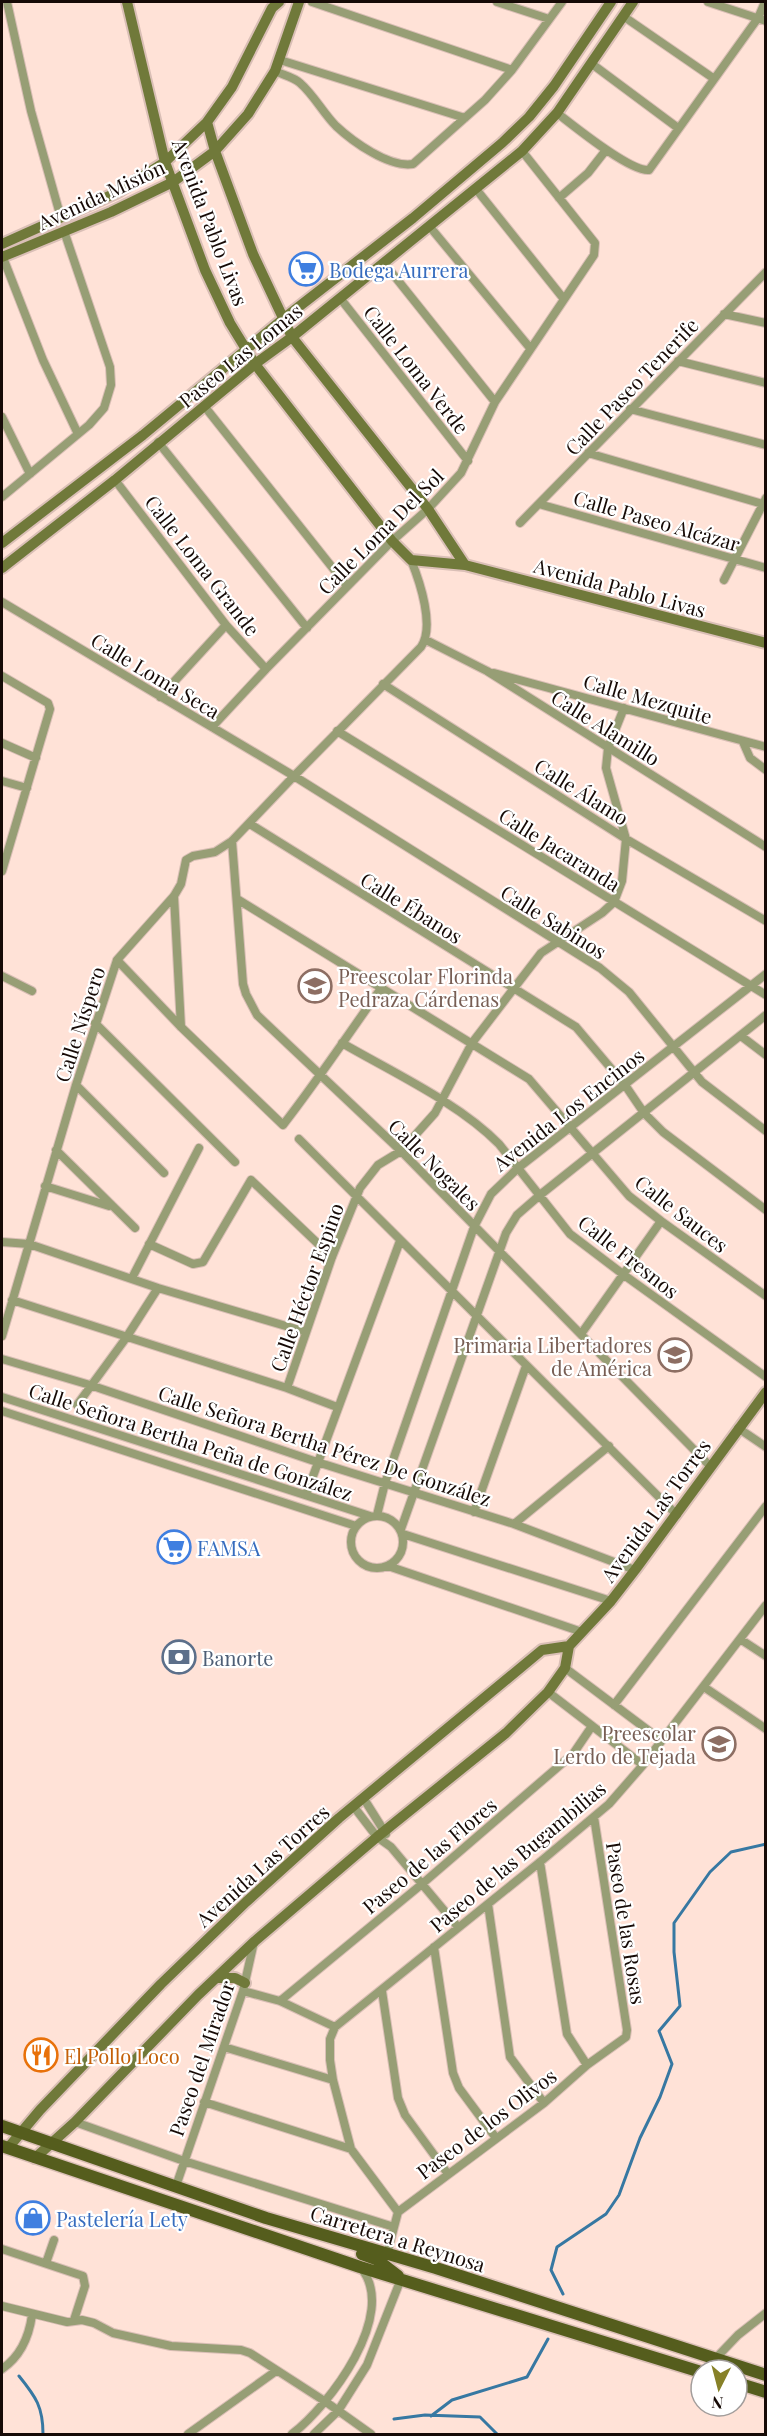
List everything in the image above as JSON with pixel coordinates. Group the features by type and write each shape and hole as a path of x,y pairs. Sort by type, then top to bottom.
{"main road":[{"name":"Carretera a Reynosa","path":"2,2126 307,2231 716,2358"},
{"name":"Carretera a Reynosa","path":"5,2147 360,2266 689,2368"},
{"path":"307,2231 339,2247 376,2259 401,2279"},
{"name":"Carretera a Reynosa","path":"749,2369 765,2375"},
{"path":"749,2387 765,2392"}],"street":[{"path":"7,2 29,102 61,218"},
{"name":"Avenida Pablo Livas","path":"127,2 165,162 205,270 230,323 255,364 392,541 411,560 465,565 765,643"},
{"name":"Avenida Misión","path":"2,244 118,192 165,162 207,122 232,87 272,8 279,2"},
{"name":"Avenida Misión","path":"2,256 173,182 215,151 248,114 275,71 299,2"},
{"path":"312,2 512,70"},
{"path":"497,2 549,19"},
{"path":"275,71 302,84 336,126 375,154 402,164 413,164 418,162 465,118 512,70 561,2"},
{"path":"2,543 151,428 283,319 413,218 502,143 529,117 554,86 610,2"},
{"name":"Paseo Las Lomas","path":"2,568 116,480 158,442 205,407 255,364 430,227 522,151 557,113 633,2"},
{"path":"708,2 762,20"},
{"path":"557,113 606,150 646,171 651,168 713,78 762,20 765,2"},
{"path":"623,16 713,78"},
{"path":"280,60 465,118"},
{"path":"592,64 678,128"},
{"path":"302,84 310,70"},
{"name":"Avenida Pablo Livas","path":"207,122 215,151 253,254 292,337 428,509 465,565"},
{"path":"522,151 559,198 588,173 606,150"},
{"path":"476,189 563,298"},
{"name":"Calle Loma Del Sol","path":"212,727 347,586 428,509 455,480 468,461 495,402 594,255 595,243 559,198"},
{"path":"430,227 530,348"},
{"path":"2,497 78,434 104,408 111,385 110,367 64,231"},
{"path":"2,256 43,360 78,434"},
{"path":"384,263 495,402"},
{"name":"Calle Paseo Tenerife","path":"520,523 765,272"},
{"name":"Calle Loma Verde","path":"340,298 468,461"},
{"path":"724,314 765,323"},
{"path":"678,361 765,383"},
{"path":"205,407 347,586"},
{"path":"630,410 765,445"},
{"path":"2,417 30,474"},
{"path":"158,442 307,628"},
{"path":"588,453 764,503 724,580"},
{"name":"Calle Loma Grande","path":"116,480 226,625 266,669"},
{"name":"Calle Paseo Alcázar","path":"539,504 765,568"},
{"path":"411,560 418,577 425,610 426,640"},
{"name":"Calle Loma Seca","path":"2,602 294,776"},
{"path":"160,697 226,625"},
{"name":"Calle Alamillo","path":"426,640 487,671 765,847"},
{"name":"Calle Níspero","path":"2,1336 56,1150 117,960 174,896 181,884 186,860 193,856 214,852 232,841 426,640"},
{"name":"Calle Mezquite","path":"487,671 765,747"},
{"path":"2,676 48,703 49,715 6,847 2,871"},
{"name":"Calle Álamo","path":"383,684 626,839 765,921"},
{"path":"614,902 622,881 626,839 606,768 608,748 624,708"},
{"name":"Calle Jacaranda","path":"337,731 765,995"},
{"path":"744,742 750,758 765,770"},
{"path":"2,744 36,758"},
{"name":"Calle Sabinos","path":"294,776 616,980 629,992 693,1072 712,1091 765,1131"},
{"path":"2,781 27,788"},
{"name":"Calle Ébanos","path":"250,824 576,1027 625,1085 644,1113 680,1147 765,1210"},
{"name":"Calle Nogales","path":"232,841 243,984 257,1015 401,1151 710,1466"},
{"path":"174,896 181,1027"},
{"name":"Calle Sauces","path":"237,899 529,1079 572,1126 629,1196 765,1296"},
{"name":"Calle Héctor Espino","path":"287,1388 332,1257 366,1178 378,1165 401,1151 427,1124 472,1043 541,953 602,913 614,902"},
{"path":"117,960 181,1027 283,1125 321,1076 382,987"},
{"name":"Avenida Los Encinos","path":"374,1516 474,1227 491,1194 518,1168 765,974"},
{"path":"2,976 32,991"},
{"path":"611,1601 402,1532 391,1519 374,1516 356,1526 351,1534 353,1553 367,1566 377,1568 388,1566 402,1552 402,1532 413,1493 478,1317 499,1252 517,1215 765,1015"},
{"path":"95,1023 235,1162"},
{"path":"741,1036 765,1055"},
{"name":"Calle Fresnos","path":"342,1043 486,1130 570,1234 765,1377"},
{"path":"76,1085 164,1173"},
{"path":"299,1139 677,1515"},
{"path":"132,1278 199,1148"},
{"path":"56,1150 135,1228"},
{"path":"149,1244 193,1264 203,1262 251,1180 332,1257"},
{"path":"45,1186 111,1206"},
{"path":"581,1334 661,1221"},
{"path":"306,1495 400,1241"},
{"path":"2,1242 29,1244 158,1288 306,1332"},
{"path":"77,1405 126,1338 158,1288"},
{"path":"12,1300 287,1388 337,1407"},
{"name":"Calle Señora Bertha Pérez De González","path":"2,1359 90,1385 317,1462 514,1524 635,1570"},
{"path":"474,1512 525,1366"},
{"name":"Avenida Las Torres","path":"5,2147 161,1984 246,1902 354,1807 542,1650 569,1646 611,1601 635,1570 765,1392"},
{"name":"Calle Señora Bertha Peña de González","path":"2,1397 374,1516"},
{"name":"Calle Señora Bertha Peña de González","path":"2,1411 356,1526"},
{"path":"738,1428 765,1447"},
{"path":"514,1524 609,1446"},
{"path":"614,1705 765,1506"},
{"path":"388,1566 582,1632"},
{"name":"Paseo de las Bugambilias","path":"335,2027 594,1817 643,1765 765,1605"},
{"path":"740,1639 765,1656"},
{"path":"35,2158 75,2122 255,1941 381,1834 506,1733 548,1692 565,1668 569,1646"},
{"path":"565,1668 661,1740"},
{"path":"704,1687 765,1729"},
{"path":"548,1692 643,1765"},
{"name":"Paseo de las Flores","path":"280,2001 422,1884 573,1754 592,1726"},
{"path":"364,1799 381,1834"},
{"path":"354,1807 381,1834 458,1927"},
{"name":"Paseo de las Rosas","path":"594,1817 627,2034"},
{"path":"540,1863 567,2034 587,2066"},
{"path":"488,1905 510,2056 544,2103"},
{"name":"Paseo del Mirador","path":"176,2186 244,1987 255,1941"},
{"path":"434,1947 453,2073 459,2088 496,2138"},
{"path":"217,1978 235,1978 244,1987 335,2027 330,2039 333,2080 351,2149 398,2212 387,2254"},
{"path":"382,1991 398,2098 405,2115 448,2174"},
{"name":"Paseo de los Olivos","path":"398,2212 544,2103 587,2066 624,2040 627,2034"},
{"path":"224,2048 333,2080"},
{"path":"204,2102 351,2149"},
{"path":"75,2122 184,2161 394,2227"},
{"path":"46,2264 54,2240"},
{"path":"2,2249 85,2279 85,2286 74,2320"},
{"path":"292,2434 314,2416 326,2402 352,2362 369,2318 372,2302 370,2281 360,2266"},
{"path":"314,2434 338,2411 367,2365 401,2279"},
{"path":"2,2306 67,2322 74,2320 94,2324 113,2333 171,2346 241,2350 259,2357 276,2371 371,2434"},
{"path":"716,2358 727,2345 765,2313"},
{"path":"2,2369 16,2356 28,2337 32,2315"},
{"path":"188,2434 276,2371"}],"waterway":[{"path":"563,2294 551,2270 557,2247 606,2214 619,2195 640,2138 660,2097 672,2064 659,2031 680,2006 674,1952 674,1923 710,1872 731,1852 766,1844"},
{"path":"431,2416 452,2400 527,2377 548,2339"},
{"path":"19,2376 40,2409 43,2434"},
{"path":"394,2419 425,2415 480,2417 497,2434"}],"place":[{"name":"Bodega Aurrera","path":"306,269"},
{"name":"Preescolar Florinda Pedraza Cárdenas","path":"315,986"},
{"name":"Primaria Libertadores de América","path":"675,1355"},
{"name":"FAMSA","path":"174,1547"},
{"name":"Banorte","path":"179,1657"},
{"name":"Preescolar Lerdo de Tejada","path":"719,1744"},
{"name":"El Pollo Loco","path":"41,2055"},
{"name":"Pastelería Lety","path":"33,2218"}]}
